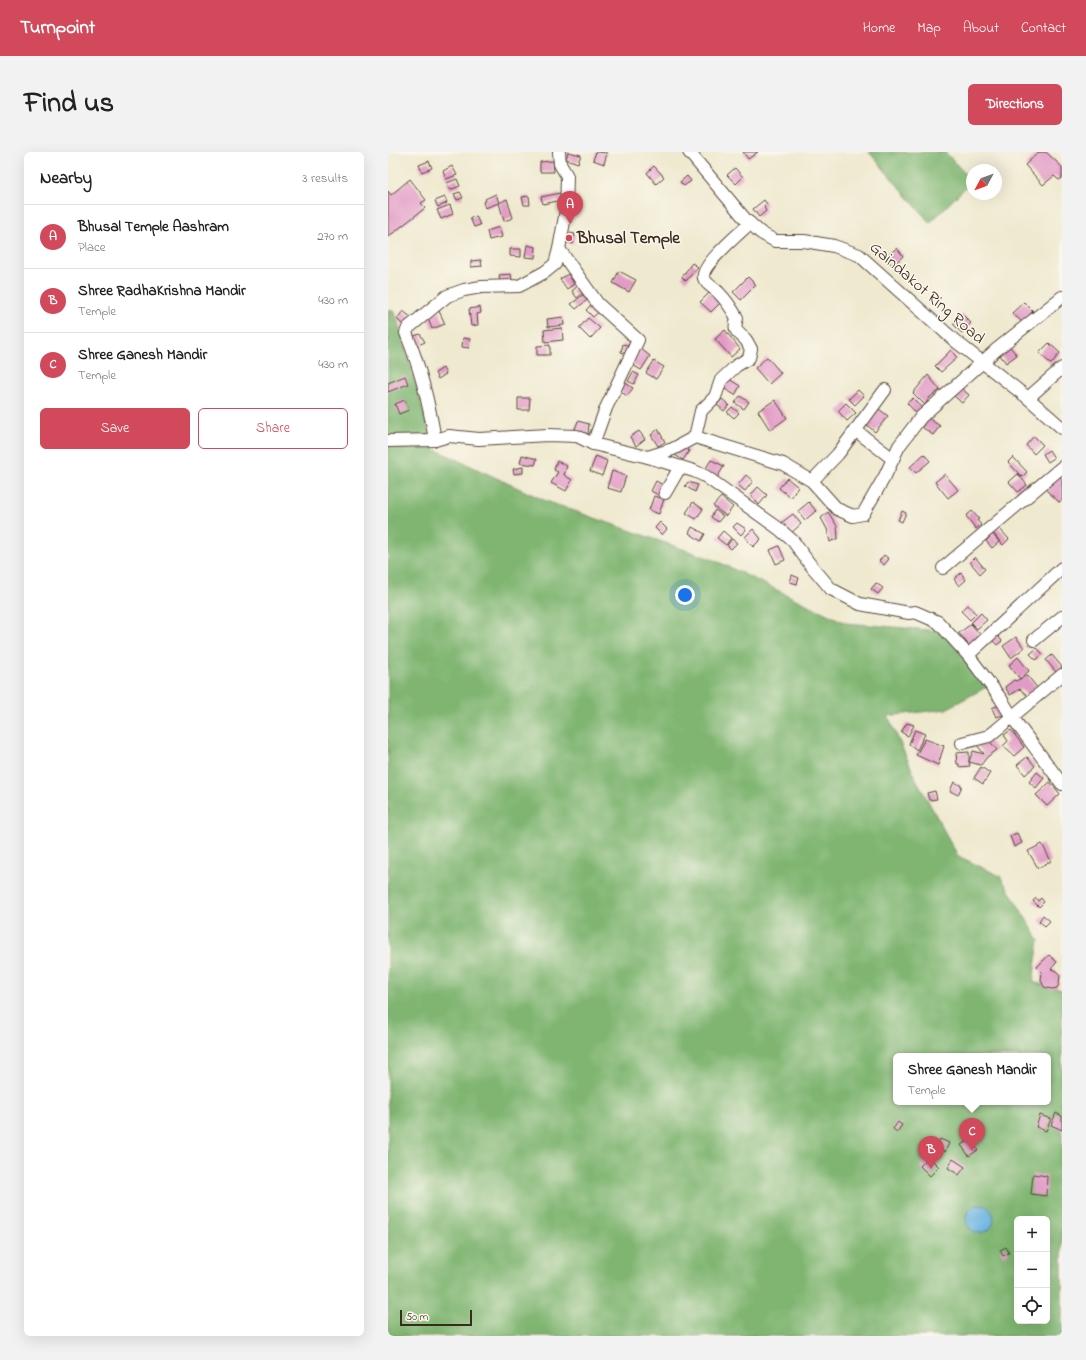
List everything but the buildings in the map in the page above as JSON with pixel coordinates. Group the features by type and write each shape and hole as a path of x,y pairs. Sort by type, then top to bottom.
{"street":[{"path":"435,440 430,408 406,332 408,328 447,296 464,290 481,287 518,286 545,272 555,264 566,211 567,176 560,164 559,152"},
{"name":"Gaindakot Ring Road","path":"689,152 750,223 761,233 775,241 804,241 834,246 859,255 954,340 1028,398 1062,428"},
{"path":"695,437 701,411 715,397 721,380 736,366 749,358 751,349 746,341 737,333 735,326 737,318 729,304 718,292 706,283 703,278 703,273 711,262 750,223"},
{"path":"559,249 598,304 638,340 606,408 593,444"},
{"path":"648,457 673,449 695,437 783,464 812,481 838,510 853,516 863,514 885,476 899,446 921,417 996,350 1062,297"},
{"path":"1028,398 1062,368"},
{"path":"812,481 838,454 885,390"},
{"path":"855,430 893,459"},
{"path":"388,441 435,440 449,436 479,439 556,435 577,436 593,444 648,457 694,471 705,476 778,528 793,541 831,589 860,604 909,613 916,612 938,622 968,655 1062,784"},
{"path":"944,568 1062,466"},
{"path":"665,493 680,467"},
{"path":"968,655 1062,568"},
{"path":"1034,640 1062,617"},
{"path":"962,743 989,736 1062,675"}],"green space":[{"path":"869,152 945,152 966,175 966,187 930,223"},
{"path":"388,309 395,312 434,449 546,501 714,560 846,623 940,631 990,685 946,709 888,716 916,779 958,856 1000,876 1039,940 1033,982 1062,990 1062,1336 388,1336"}],"water":[{"path":"980,1205 986,1206 990,1209 993,1213 993,1225 990,1229 986,1232 980,1233 974,1232 970,1229 967,1225 966,1219 967,1213 970,1209 974,1206"}],"place":[{"name":"Bhusal Temple Aashram","path":"570,224"},
{"name":"Bhusal Temple","path":"569,238"},
{"name":"Shree Ganesh Mandir","path":"972,1151"},
{"name":"Shree RadhaKrishna Mandir","path":"931,1169"}]}
